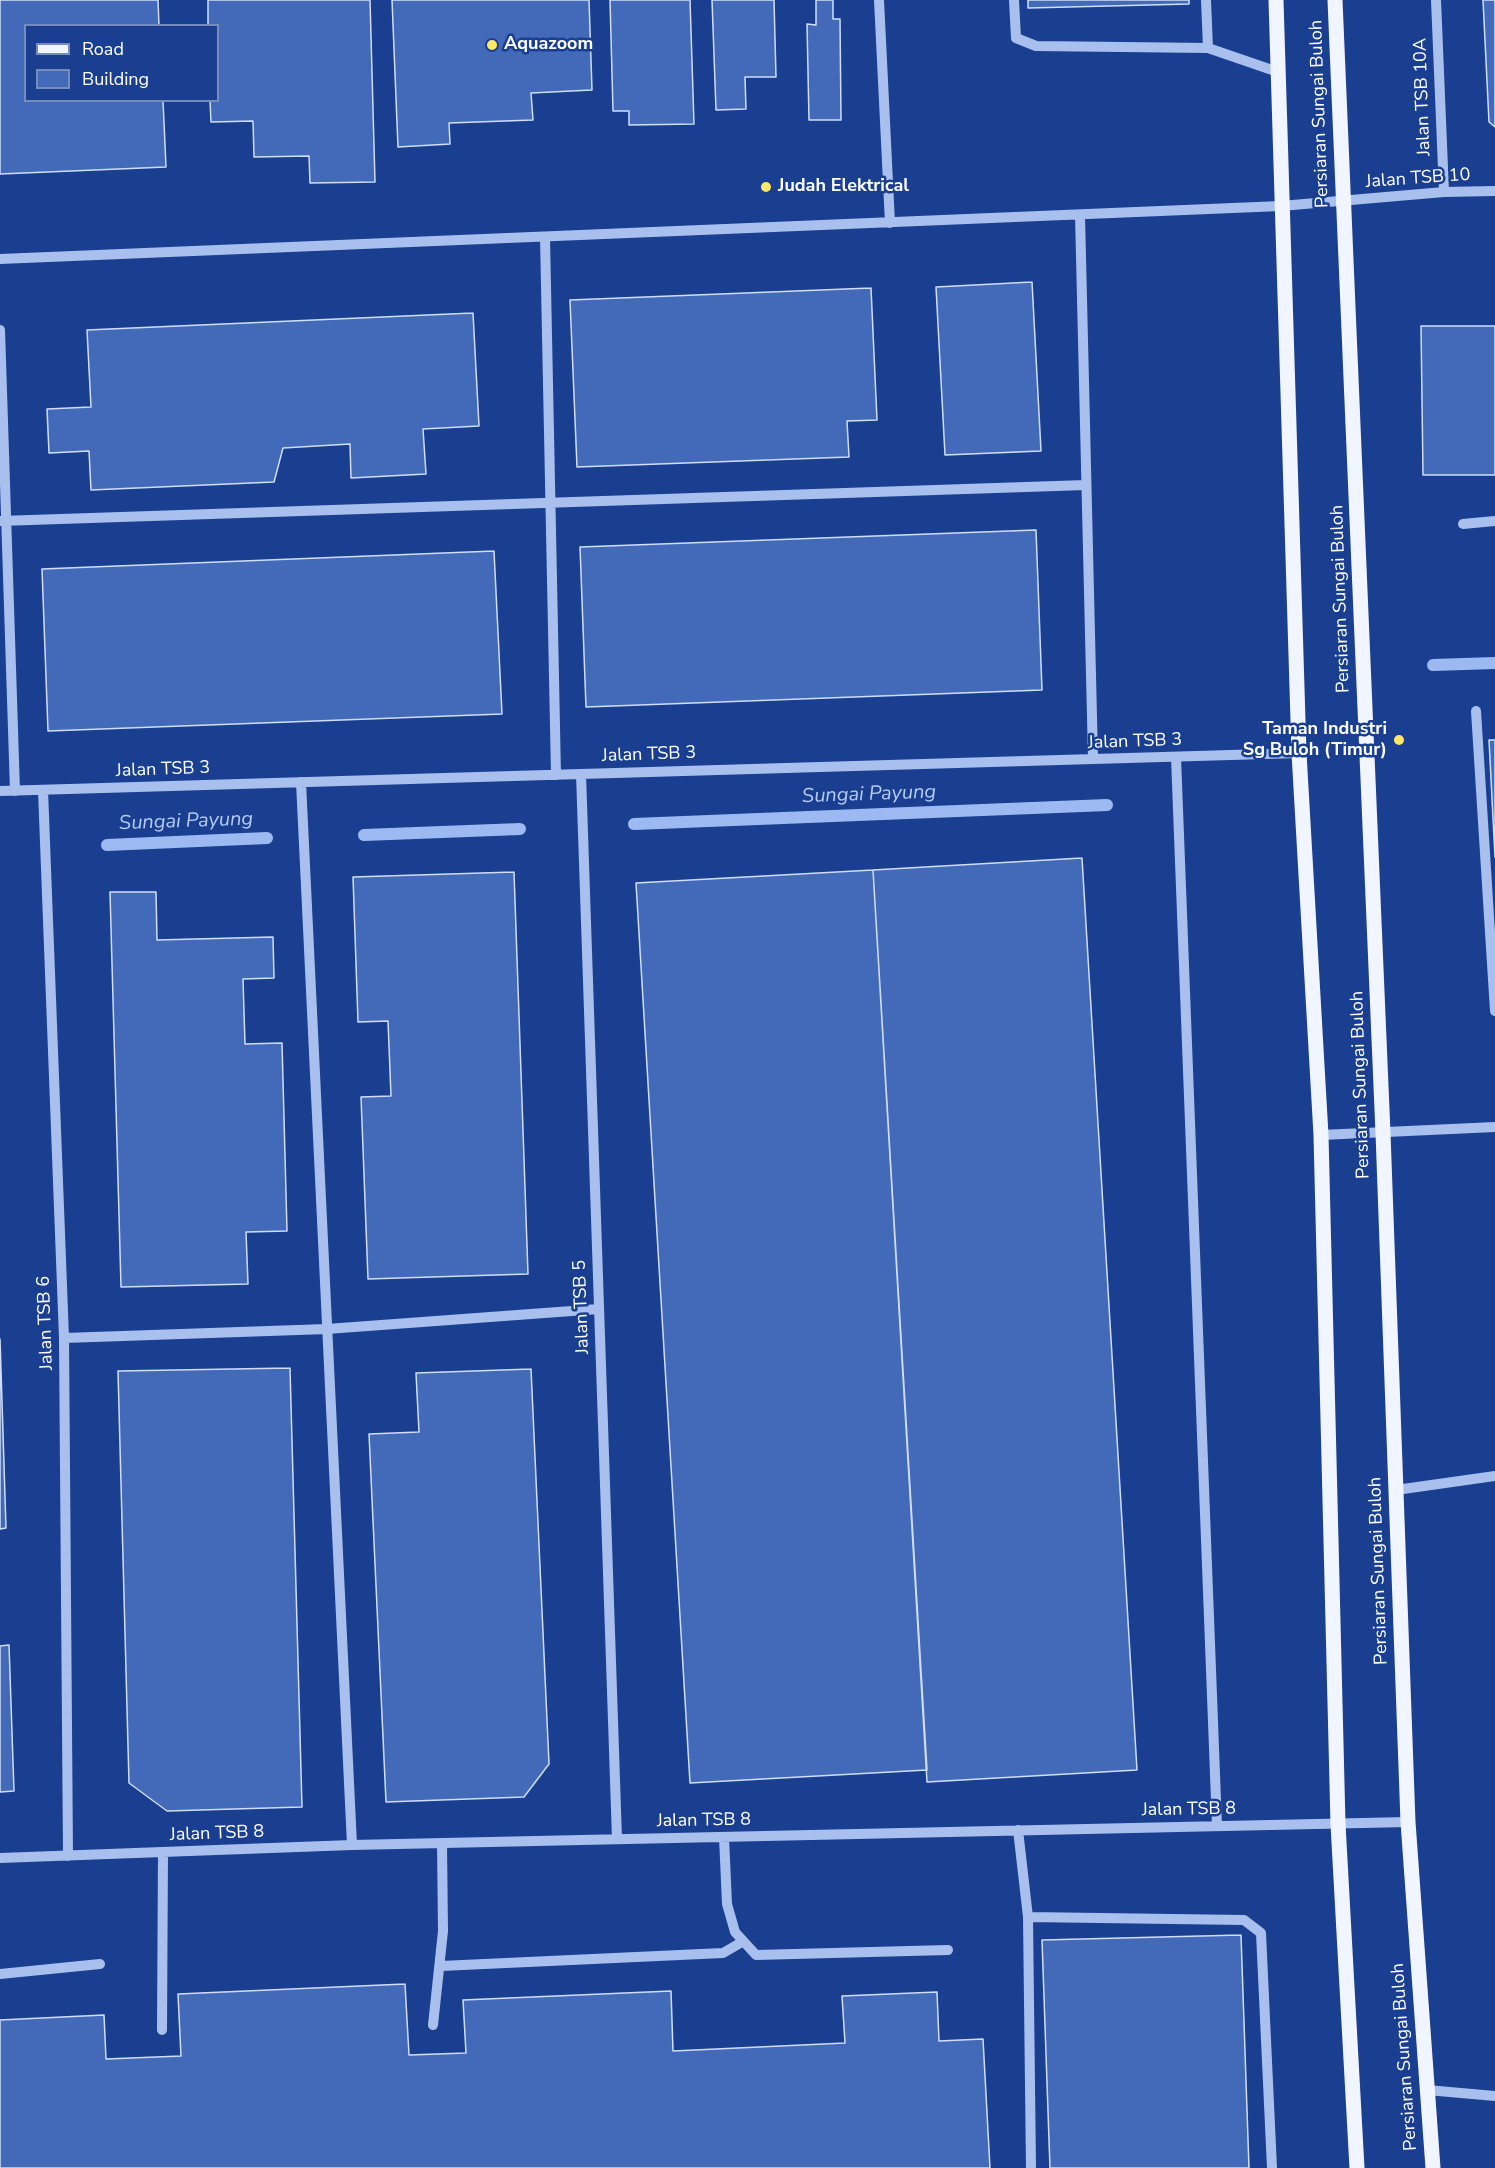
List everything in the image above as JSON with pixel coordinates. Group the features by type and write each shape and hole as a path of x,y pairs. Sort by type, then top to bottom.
{"main road":[{"path":"1276,0 1299,753 1321,1135 1338,1824 1357,2168"},
{"name":"Persiaran Sungai Buloh","path":"1335,0 1383,1133 1408,1822 1433,2168"}],"street":[{"path":"879,0 890,223"},
{"path":"1014,0 1016,38 1036,46 1208,48 1278,72"},
{"path":"1206,0 1208,48"},
{"name":"Jalan TSB 10A","path":"1436,0 1444,192"},
{"name":"Jalan TSB 10","path":"0,259 1281,206 1444,192 1495,191"},
{"path":"1080,215 1093,759"},
{"path":"545,237 556,775"},
{"path":"0,330 3,520 15,791"},
{"path":"3,520 1086,485"},
{"path":"1463,524 1495,520"},
{"path":"1476,711 1495,1011"},
{"name":"Jalan TSB 3","path":"0,791 1299,753"},
{"path":"1176,757 1217,1826"},
{"name":"Jalan TSB 5","path":"581,774 617,1839"},
{"path":"301,782 352,1845"},
{"name":"Jalan TSB 6","path":"43,790 64,1338 68,1856"},
{"path":"1321,1135 1495,1127"},
{"path":"64,1338 327,1329 599,1309"},
{"path":"1396,1490 1495,1476"},
{"name":"Jalan TSB 8","path":"0,1858 352,1845 1408,1822"},
{"path":"1018,1830 1028,1917 1031,2168"},
{"path":"724,1837 727,1904 735,1932 756,1955 948,1950"},
{"path":"433,2025 443,1931 442,1843"},
{"path":"162,2030 163,1852"},
{"path":"1028,1917 1244,1920 1261,1933 1272,2168"},
{"path":"441,1966 723,1953 742,1942"},
{"path":"0,1974 100,1964"},
{"path":"1427,2090 1495,2096"}],"building":[{"path":"0,0 158,0 159,24 24,24 24,102 163,102 166,167 0,174"},
{"path":"208,0 370,0 375,182 310,183 309,156 254,157 253,121 211,122 210,102 219,102 219,24 208,24"},
{"name":"Aquazoom","path":"392,0 589,0 592,90 531,93 533,120 449,123 450,144 398,147"},
{"path":"610,0 690,0 694,124 629,125 629,111 613,111"},
{"path":"712,0 774,0 776,77 745,77 746,109 716,110"},
{"path":"816,0 833,0 833,19 840,19 841,120 809,120 807,24 816,25"},
{"path":"1028,0 1189,0 1189,4 1028,8"},
{"path":"1483,0 1495,0 1495,127 1489,122"},
{"path":"1032,282 1041,451 945,455 936,287"},
{"path":"871,288 877,420 847,421 849,457 577,467 570,300"},
{"path":"473,313 479,426 423,429 426,474 351,478 350,444 283,448 274,482 91,490 89,451 49,453 47,409 91,407 87,330"},
{"path":"1421,326 1495,326 1495,475 1423,475"},
{"path":"1036,530 1042,690 586,707 580,547"},
{"path":"494,551 502,714 48,731 42,569"},
{"path":"1489,740 1495,740 1495,857"},
{"path":"1082,858 1137,1770 927,1782 873,870"},
{"path":"873,870 927,1770 690,1783 636,883"},
{"path":"514,872 528,1274 368,1279 361,1097 391,1096 388,1021 358,1022 353,877"},
{"path":"110,892 156,892 157,940 273,937 274,978 243,979 245,1044 282,1043 287,1231 246,1232 248,1284 121,1287"},
{"path":"0,1339 6,1528 0,1529"},
{"path":"290,1368 302,1807 167,1811 129,1783 118,1371"},
{"path":"531,1369 549,1764 524,1797 386,1802 369,1434 419,1432 416,1373"},
{"path":"9,1645 14,1791 0,1792 0,1646"},
{"path":"1241,1935 1249,2168 1050,2168 1042,1940"},
{"path":"405,1984 409,2055 466,2053 463,2000 671,1991 673,2051 845,2043 842,1996 937,1992 939,2041 983,2039 990,2168 0,2168 0,2020 104,2015 106,2059 181,2056 178,1994"}],"waterway":[{"name":"Sungai Payung","path":"1433,665 1495,663"},
{"name":"Sungai Payung","path":"634,824 1107,805"},
{"name":"Sungai Payung","path":"364,835 520,829"},
{"name":"Sungai Payung","path":"107,845 267,838"}],"place":[{"name":"Aquazoom","path":"492,45"},
{"name":"Judah Elektrical","path":"766,187"},
{"name":"Taman Industri Sg Buloh (Timur)","path":"1399,740"}]}
